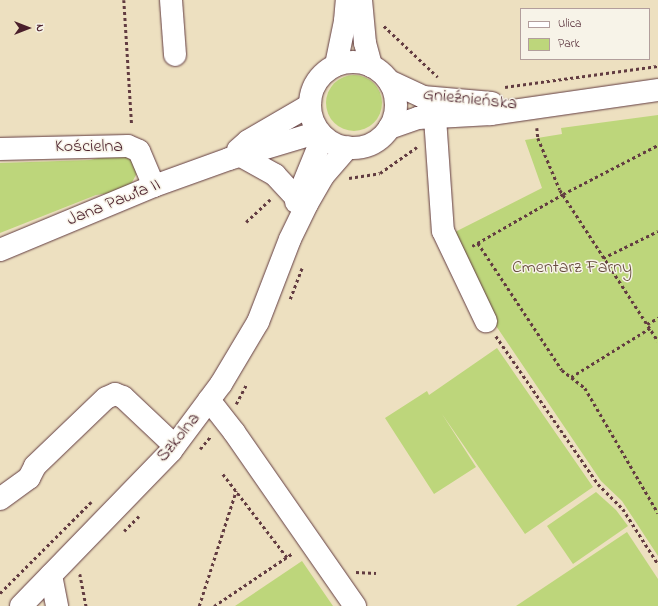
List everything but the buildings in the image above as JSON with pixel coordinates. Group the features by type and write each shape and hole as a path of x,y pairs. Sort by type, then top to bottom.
{"street":[{"path":"171,0 175,55"},
{"path":"336,65 345,20 346,0"},
{"path":"360,0 365,43 371,66"},
{"path":"360,62 371,66 388,81 394,92 396,105 394,117 388,128 371,144 348,147 321,134 310,105 317,81 336,65 360,62"},
{"name":"Gnieźnieńska","path":"388,81 423,97 531,107"},
{"name":"Gnieźnieńska","path":"388,128 418,118 436,128 490,114 658,90"},
{"name":"Jana Pawła II","path":"235,158 248,141 310,105"},
{"path":"436,128 443,231 486,321"},
{"name":"Jana Pawła II","path":"0,250 154,186 235,158 321,134"},
{"name":"Szkolna","path":"290,239 297,199 321,134"},
{"name":"Kościelna","path":"0,149 128,146 141,155 154,186"},
{"name":"Szkolna","path":"21,606 175,446 209,400 258,322 290,239 323,176 348,147"},
{"path":"235,158 275,175 297,199"},
{"path":"0,499 29,478 35,466 106,398 115,394 123,397 175,446"},
{"path":"209,400 355,606"},
{"path":"51,575 57,606"}],"path":[{"path":"124,0 132,133"},
{"path":"378,21 439,78"},
{"path":"496,88 658,66"},
{"path":"529,128 544,127"},
{"path":"344,178 380,173 424,142 436,128"},
{"path":"537,128 538,138 563,194 658,341"},
{"path":"468,248 563,194 658,146"},
{"path":"246,222 271,199"},
{"path":"603,258 658,231"},
{"path":"478,242 562,370 584,388 658,512"},
{"path":"289,301 303,266"},
{"path":"647,324 658,318"},
{"path":"486,321 598,484 623,509 658,564"},
{"path":"571,377 650,328"},
{"path":"233,409 248,381"},
{"path":"196,453 217,431"},
{"path":"223,474 288,557"},
{"path":"199,606 236,491"},
{"path":"0,594 94,499"},
{"path":"122,533 142,513"},
{"path":"214,606 310,541"},
{"path":"85,570 79,575 86,606"}],"green space":[{"path":"354,75 365,77 374,83 380,92 382,103 380,114 374,123 365,129 354,131 343,129 334,123 328,114 326,103 328,92 334,83 343,77"},
{"name":"Cmentarz Farny","path":"658,115 658,556 622,501 601,481 486,311 451,234 542,188 525,140 562,134 561,128"},
{"path":"103,157 126,157 133,161 137,173 130,186 111,193 96,195 0,233 0,163 90,160"},
{"path":"497,348 593,487 525,534 442,414 476,467 434,494 385,418 427,391 429,395"},
{"path":"596,492 616,510 628,526 573,564 547,526"},
{"path":"627,532 658,579 658,606 516,606"},
{"path":"302,561 333,606 235,606"}]}
